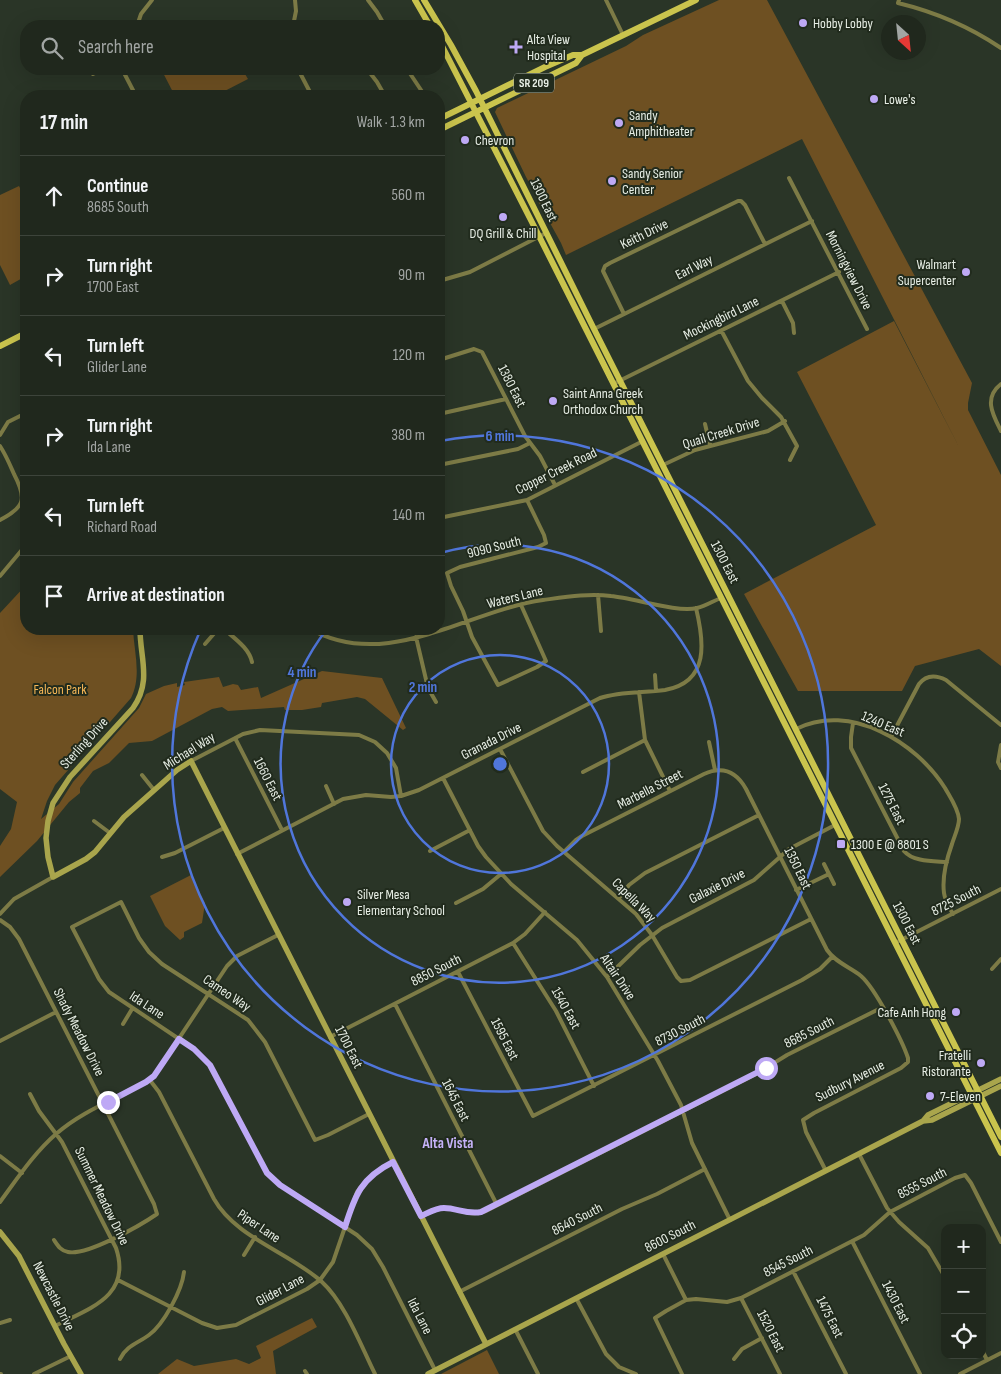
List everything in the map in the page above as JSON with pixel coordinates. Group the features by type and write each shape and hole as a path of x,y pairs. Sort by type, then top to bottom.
{"main road":[{"path":"415,0 427,20"},
{"name":"1300 East","path":"424,0 436,20"},
{"name":"SR 209","path":"445,127 576,63 582,55 623,34 696,0"},
{"name":"1300 East","path":"445,35 480,98 842,821 898,942"},
{"name":"1300 East","path":"445,52 835,825 898,942 975,1095 1001,1153"},
{"name":"SR 209","path":"445,114 572,55 582,55"},
{"path":"0,346 20,335"},
{"name":"1300 East","path":"975,1095 1001,1137"}],"street":[{"path":"139,20 141,14 152,0"},
{"path":"294,20 295,0"},
{"path":"368,0 382,20"},
{"path":"606,0 623,34"},
{"path":"898,1 906,2 957,23 1001,48"},
{"path":"125,75 133,90"},
{"path":"301,75 309,90"},
{"path":"372,75 382,90"},
{"path":"411,75 421,90"},
{"name":"Morningview Drive","path":"790,178 867,329"},
{"name":"Keith Drive","path":"624,314 603,268 733,202 741,201 765,244"},
{"name":"Earl Way","path":"587,332 812,222"},
{"path":"445,280 470,272 546,233"},
{"name":"Mockingbird Lane","path":"613,384 839,272"},
{"path":"782,301 793,323 794,333"},
{"path":"721,330 748,381 785,421 797,446 790,460"},
{"name":"1380 East","path":"445,358 474,349 479,350 555,485"},
{"path":"1001,384 994,391 990,402 992,413 1001,431"},
{"path":"445,413 506,400"},
{"path":"0,436 8,422 20,416"},
{"name":"Quail Creek Drive","path":"663,465 687,453 710,445 768,431 785,421"},
{"path":"705,424 710,445"},
{"name":"Copper Creek Road","path":"445,517 527,500 649,438"},
{"path":"445,464 518,449 530,443"},
{"path":"0,446 20,486"},
{"name":"9090 South","path":"467,622 447,573 460,567 538,547 546,543 527,500"},
{"path":"0,520 16,511 20,506"},
{"path":"0,576 20,552"},
{"name":"Waters Lane","path":"445,628 542,600 598,595 618,596 680,608 696,608 728,594"},
{"path":"598,595 601,631"},
{"path":"467,622 476,645 498,686 537,667 546,660 521,605"},
{"name":"Granada Drive","path":"236,854 334,804 356,796 401,796 419,790 600,698 656,691 675,687 683,683 690,678 699,664 703,649 696,608"},
{"name":"Sterling Drive","path":"53,877 47,848 50,812 63,786 133,708 139,697 143,686 144,673 141,635"},
{"path":"205,644 213,635"},
{"path":"231,635 246,648 252,662"},
{"name":"Waters Lane","path":"324,635 356,644 386,644 423,635"},
{"path":"416,637 428,688 436,702"},
{"path":"654,675 656,691"},
{"path":"891,737 922,680 931,676 951,684 1001,725"},
{"path":"639,692 644,740 670,791"},
{"name":"1240 East","path":"796,729 810,722 831,720 853,723 866,726 891,737 919,757 939,780 958,813 957,828 947,862"},
{"name":"1275 East","path":"853,723 851,748 904,851 908,856 915,858 947,862"},
{"name":"Michael Way","path":"0,914 14,899 86,859 95,852 124,817 177,770 235,738 260,730 359,735 375,742 387,753 396,768 401,796"},
{"name":"1660 East","path":"235,738 282,830"},
{"path":"583,772 644,740"},
{"path":"709,742 715,770"},
{"path":"1001,745 998,762 1001,768"},
{"name":"Capella Way","path":"500,749 538,824 564,852 636,914 652,935 676,977 681,981 686,981 811,919"},
{"name":"1700 East","path":"191,761 236,854 486,1344"},
{"name":"Marbella Street","path":"564,852 582,836 715,770"},
{"name":"1350 East","path":"715,770 732,772 738,776 746,788 796,890 832,957"},
{"path":"142,775 154,790"},
{"name":"Altair Drive","path":"443,778 486,857 501,874 577,940 607,977 655,1055 683,1111 690,1137 730,1220"},
{"path":"326,786 334,804"},
{"path":"619,898 629,886 645,873 759,815"},
{"path":"94,821 110,833"},
{"name":"Galaxie Drive","path":"607,977 652,935 676,920 754,880 797,844 842,821"},
{"path":"162,857 175,853 224,828"},
{"path":"430,850 470,830"},
{"path":"947,862 944,893 953,914"},
{"path":"824,864 834,884"},
{"path":"456,903 483,889 501,874"},
{"path":"796,890 829,874"},
{"name":"8725 South","path":"898,942 1001,889"},
{"name":"Cameo Way","path":"72,926 120,902 139,938 149,952 162,964 248,1020 260,1034 316,1140 369,1114"},
{"name":"8850 South","path":"330,1037 513,944 545,912"},
{"name":"Shady Meadow Drive","path":"0,920 16,933 154,1204 157,1214 112,1239"},
{"name":"Ida Lane","path":"72,926 104,986 115,997 198,1053 210,1065 267,1173 280,1185 365,1242 378,1258 435,1370"},
{"path":"0,1202 38,1152 56,1133 77,1118 149,1079 157,1071 222,972 232,960 278,935"},
{"name":"1540 East","path":"513,944 556,1011 594,1086"},
{"path":"832,957 861,976 873,990 883,1007"},
{"name":"8730 South","path":"533,1116 802,980 820,969 832,957"},
{"path":"992,969 1001,959"},
{"name":"1595 East","path":"458,972 533,1116"},
{"name":"1645 East","path":"395,1004 497,1205"},
{"name":"Sudbury Avenue","path":"826,1171 806,1132 803,1120 902,1068 908,1062 883,1007"},
{"name":"8685 South","path":"421,1216 445,1208 475,1214 497,1205 758,1073 787,1055 883,1007"},
{"path":"123,1024 132,1009"},
{"path":"1,1039 56,1012"},
{"name":"Piper Lane","path":"149,1079 163,1099 218,1206 229,1219 320,1280 335,1297 375,1374"},
{"name":"8600 South","path":"428,1374 923,1121 932,1120 1001,1079"},
{"name":"8600 South","path":"975,1095 1001,1086"},
{"name":"Summer Meadow Drive","path":"30,1094 39,1111 62,1142 112,1239 119,1256 120,1274 118,1280"},
{"path":"858,1154 890,1212 928,1248 941,1270"},
{"path":"0,1156 22,1173"},
{"name":"Glider Lane","path":"118,1280 202,1323 217,1328 244,1322 307,1289 320,1280 333,1262 352,1203 364,1182 373,1173 393,1162"},
{"name":"8640 South","path":"459,1292 705,1169"},
{"name":"8555 South","path":"890,1212 955,1178 966,1175 1001,1242"},
{"name":"8545 South","path":"686,1300 696,1299 719,1303 741,1298 852,1241 869,1231 890,1212"},
{"name":"Newcastle Drive","path":"0,1232 19,1256 70,1356 82,1374"},
{"path":"244,1255 255,1237"},
{"path":"54,1240 58,1247 65,1252 72,1253 90,1249 112,1239"},
{"name":"1430 East","path":"852,1241 920,1374"},
{"path":"663,1254 686,1300 655,1318 682,1374"},
{"name":"1475 East","path":"793,1271 846,1374"},
{"path":"120,1359 128,1348 142,1340 159,1326 182,1284 184,1272"},
{"path":"55,1326 103,1301 115,1287 118,1280"},
{"path":"576,1298 606,1354 620,1366 636,1374"},
{"name":"1520 East","path":"741,1298 780,1374"},
{"path":"0,1323 10,1320"},
{"path":"515,1329 538,1374"},
{"path":"734,1359 742,1349 762,1338"},
{"path":"960,1374 1001,1353"},
{"path":"34,1374 70,1356"}],"green space":[{"path":"719,0 767,0 972,383 968,410 1001,475 1001,666 979,649 915,666 902,691 798,691 744,594 876,525 797,372 894,321 961,451 802,139 566,255 495,112 497,108 626,46 643,35"},
{"path":"164,75 246,75 248,79 227,90 172,90"},
{"path":"19,186 20,188 20,279 10,285 0,265 0,195"},
{"name":"Falcon Park","path":"20,591 20,635 134,635 137,673 131,698 55,785 41,819 59,804 73,782 139,708 146,694 164,686 177,683 177,687 185,685 184,682 219,677 223,687 233,684 238,685 241,690 258,687 261,698 322,671 382,678 406,728 403,730 365,699 357,697 322,703 321,707 302,710 285,710 284,707 228,711 222,707 212,709 152,741 129,743 109,763 93,771 80,788 80,793 69,802 37,841 0,877 0,846 11,829 17,802 0,789 0,613"},
{"path":"191,875 205,903 202,923 184,932 184,937 180,940 165,926 150,896"},
{"path":"312,1318 317,1327 273,1351 276,1374 158,1374 177,1359 194,1366 236,1359 249,1364 261,1358 256,1346"},
{"path":"487,1350 499,1374 441,1374"}],"place":[{"name":"Hobby Lobby","path":"803,23"},
{"name":"Alta View Hospital","path":"516,47"},
{"name":"Lowe's","path":"874,99"},
{"name":"Sandy Amphitheater","path":"619,123"},
{"name":"Chevron","path":"465,140"},
{"name":"Sandy Senior Center","path":"612,181"},
{"name":"DQ Grill & Chill","path":"503,217"},
{"name":"Walmart Supercenter","path":"966,272"},
{"name":"Saint Anna Greek Orthodox Church","path":"553,401"},
{"name":"1300 E @ 8801 S","path":"841,844"},
{"name":"Silver Mesa Elementary School","path":"347,902"},
{"name":"Cafe Anh Hong","path":"956,1012"},
{"name":"Fratelli Ristorante","path":"981,1063"},
{"name":"7-Eleven","path":"930,1096"}],"district":[{"name":"Alta Vista","path":"448,1143"}],"route":[{"path":"108,1102 154,1076 179,1039 202,1056 216,1074 262,1165 273,1180 345,1227 352,1203 364,1182 373,1173 393,1162 421,1216 445,1208 475,1214 486,1211 766,1068"}]}
